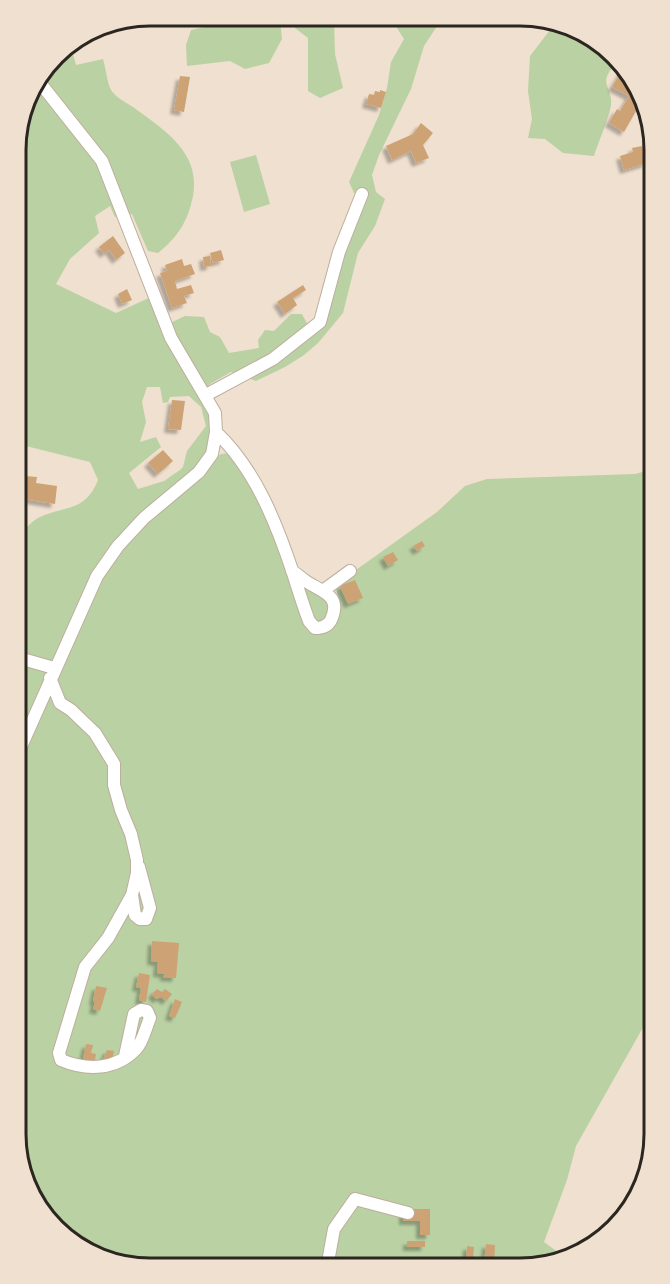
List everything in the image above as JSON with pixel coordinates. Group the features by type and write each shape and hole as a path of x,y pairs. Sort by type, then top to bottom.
{"street":[{"path":"26,736 97,576 118,546 144,518 200,472 212,454 216,432 215,413 206,394 171,338 102,161 43,86"},
{"path":"206,394 273,359 320,322 339,252 362,194"},
{"path":"216,432 232,448 252,476 275,526 307,616 315,628 328,624 334,610 333,601 324,590 292,571"},
{"path":"324,590 350,571"},
{"path":"26,661 52,673"},
{"path":"52,673 60,703"},
{"path":"40,704 60,703 70,710 94,733 114,764 114,785 131,834 150,908 146,919 140,919 135,915 132,895"},
{"path":"125,1056 111,1065 76,1067 61,1060 59,1053 85,968 108,938 132,895 137,873 137,860"},
{"path":"329,1258 334,1229 355,1199 408,1213"}],"green space":[{"path":"209,26 281,26 282,39 269,63 245,69 230,61 187,66 186,45 191,30"},
{"path":"294,26 334,26 335,54 343,88 320,98 308,91 308,38"},
{"path":"398,26 437,26 424,46 411,89 379,155 372,175 376,192 385,199 375,226 358,253 343,313 318,343 285,367 256,381 231,372 210,384 200,395 213,425 216,458 221,454 239,452 297,568 329,589 340,609 335,585 437,512 465,486 487,479 635,474 644,472 644,1026 576,1146 567,1180 544,1242 558,1252 521,1258 149,1258 117,1254 87,1242 56,1216 38,1189 27,1151 26,528 37,518 81,503 93,490 98,480 90,462 26,446 26,149 30,117 42,87 56,68 73,52 76,65 103,59 108,83 113,93 157,124 178,144 186,155 194,180 193,196 185,221 171,241 158,253 148,251 132,214 115,217 110,206 95,216 99,233 70,259 56,284 116,313 151,297 166,325 185,316 204,317 210,332 220,337 229,353 259,348 258,340 265,330 274,331 291,314 302,314 312,333 366,194 354,193 349,182 379,115 387,88 391,62 404,39 397,28","holes":["147,387 160,387 163,403 168,402 170,397 189,396 201,407 206,426 187,451 180,470 164,481 138,489 129,473 161,447 156,437 140,442 146,422 142,402"]},
{"path":"550,30 589,46 613,67 606,80 611,105 594,156 563,153 545,139 528,138 532,119 528,91 530,56"},
{"path":"256,155 270,204 244,212 230,162"}],"building":[{"path":"619,75 637,109 624,132 609,123 617,109 620,111 629,96 612,87"},
{"path":"180,76 190,77 184,112 174,110"},
{"path":"380,90 386,92 381,108 366,104 369,94 374,95 375,91 380,92"},
{"path":"421,123 433,133 423,145 429,158 416,163 411,151 392,160 386,146 413,134"},
{"path":"642,146 644,164 624,170 620,156 633,152 632,148"},
{"path":"113,236 125,253 116,260 109,250 104,254 99,247"},
{"path":"221,250 224,260 213,263 210,253"},
{"path":"210,256 211,266 204,267 203,257"},
{"path":"182,259 184,266 191,264 195,274 175,281 177,289 191,285 194,293 184,296 187,303 172,308 160,273 167,271 165,265"},
{"path":"303,285 306,290 293,298 297,305 285,314 277,302"},
{"path":"127,289 132,300 122,304 118,294"},
{"path":"172,400 185,401 181,430 168,429"},
{"path":"163,450 173,461 158,474 148,463"},
{"path":"26,476 37,477 36,483 57,486 55,504 26,499"},
{"path":"422,541 425,546 417,551 413,546"},
{"path":"393,552 398,560 388,566 383,557"},
{"path":"355,580 363,598 348,604 340,586"},
{"path":"152,941 179,943 176,978 163,977 165,974 157,973 158,962 151,961"},
{"path":"139,973 150,975 146,1002 139,1000 141,988 136,987"},
{"path":"96,986 107,988 100,1011 93,1009"},
{"path":"157,989 162,992 165,989 172,994 166,1001 161,997 156,999 152,994"},
{"path":"175,999 182,1002 175,1018 169,1016"},
{"path":"86,1044 93,1045 91,1053 96,1054 95,1060 83,1059"},
{"path":"107,1050 114,1051 112,1062 103,1060"},
{"path":"403,1209 430,1209 430,1235 420,1235 420,1221 403,1221"},
{"path":"407,1241 425,1241 425,1247 407,1247"},
{"path":"486,1244 495,1245 494,1258 485,1258"},
{"path":"467,1246 474,1247 473,1258 466,1258"}]}
